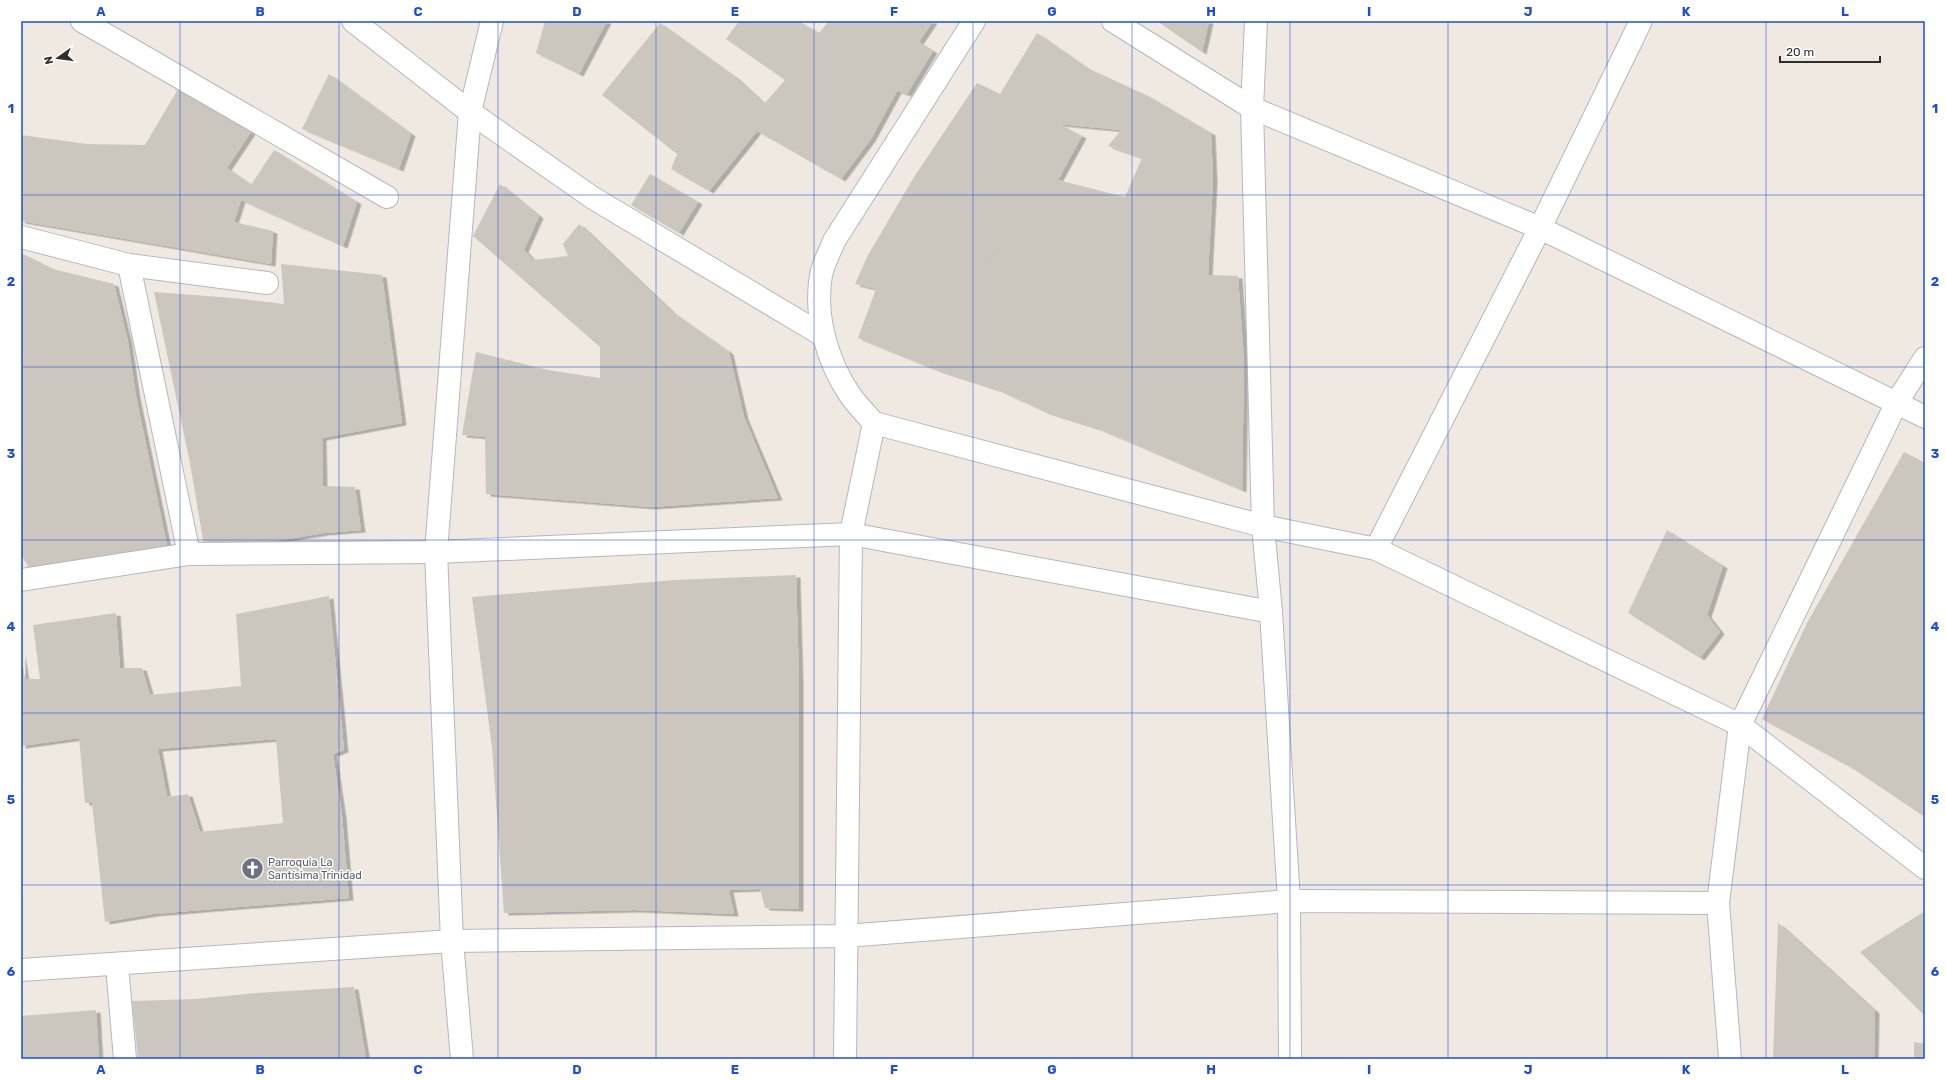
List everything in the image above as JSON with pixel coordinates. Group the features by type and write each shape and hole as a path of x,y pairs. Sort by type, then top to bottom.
{"street":[{"path":"82,21 387,197"},
{"path":"353,21 470,112 594,198 824,336"},
{"path":"462,1059 452,941 436,552 470,112 492,21"},
{"path":"974,21 834,241 821,274 818,308 824,336 834,367 850,396 874,423 1263,526 1376,549 1740,725 1925,868"},
{"path":"1113,21 1252,108 1540,228 1925,417"},
{"path":"1256,21 1252,108 1263,526 1271,612 1289,901 1290,1059"},
{"path":"1376,549 1540,228 1641,21"},
{"path":"21,237 129,265 267,283"},
{"path":"129,265 189,554"},
{"path":"1730,1059 1718,903 1740,725 1897,402 1925,358"},
{"path":"845,1059 851,534 874,423"},
{"path":"21,580 189,554 436,552 851,534 1271,612"},
{"path":"21,970 117,965 452,941 846,936 1289,901 1718,903"},
{"path":"117,965 125,1059"}],"building":[{"path":"545,21 607,21 579,74 536,53"},
{"path":"739,21 798,21 819,33 829,21 933,21 919,42 933,51 907,94 897,91 871,139 841,179 757,131 709,191 671,169 677,154 602,95 660,23 735,77 764,104 785,80 726,39"},
{"path":"1157,21 1209,21 1202,52"},
{"path":"1037,33 1087,68 1148,96 1211,133 1213,180 1208,275 1238,276 1244,361 1242,490 1097,428 1046,412 996,389 937,370 858,338 876,289 855,284 868,255 914,177 977,83 1000,94","holes":["1059,124 1121,130 1108,146 1142,158 1125,197 1058,180 1082,136","999,246 971,289 995,250"]},
{"path":"329,74 411,134 399,169 302,129"},
{"path":"181,84 251,132 227,168 251,185 274,150 357,202 343,246 241,200 234,222 273,231 271,264 21,221 21,135 87,144 145,145"},
{"path":"650,174 698,202 679,233 631,205"},
{"path":"500,184 539,216 524,250 533,260 568,256 563,244 579,224 672,312 729,352 744,417 778,498 651,507 486,494 485,437 462,435 476,352 548,370 600,378 600,347 473,236"},
{"path":"21,253 53,269 114,284 128,342 136,396 167,545 95,560 31,571 21,555"},
{"path":"281,264 382,275 402,423 322,438 323,486 355,487 361,530 324,533 263,543 204,546 190,463 154,292 233,298 284,304"},
{"path":"1904,452 1925,463 1925,817 1852,768 1762,719 1807,623"},
{"path":"1667,530 1723,566 1707,615 1720,632 1700,658 1628,613"},
{"path":"796,575 799,681 799,909 765,908 760,889 729,890 734,914 635,910 504,913 492,747 472,597 675,580"},
{"path":"329,596 344,750 333,754 342,816 349,898 153,914 105,922 92,803 85,803 79,738 21,746 21,653 25,679 40,679 33,625 116,613 120,668 142,668 150,695 241,686 236,614","holes":["276,739 283,823 200,832 188,794 167,797 158,749"]},
{"path":"1925,911 1925,1016 1860,952"},
{"path":"1778,923 1875,1011 1874,1059 1773,1059"},
{"path":"354,987 366,1059 138,1059 132,1001 196,999 256,993"},
{"path":"96,1010 99,1059 21,1059 21,1016"},
{"path":"1914,1042 1925,1044 1925,1059 1914,1059"}],"place":[{"name":"Parroquia La Santísima Trinidad","path":"253,868"}]}
